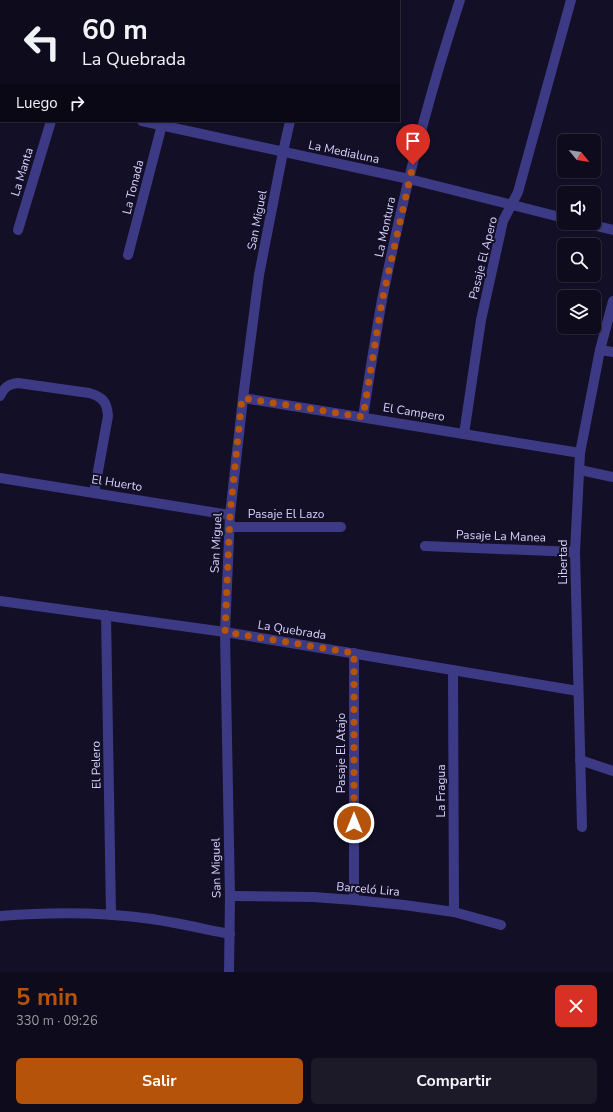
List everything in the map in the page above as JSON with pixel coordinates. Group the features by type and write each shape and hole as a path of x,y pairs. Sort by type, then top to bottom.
{"street":[{"name":"La Montura","path":"363,417 382,301 409,179 442,55 460,0"},
{"name":"Pasaje El Apero","path":"464,434 481,320 503,221 518,192 571,0"},
{"name":"La Manta","path":"18,230 51,122"},
{"name":"La Medialuna","path":"152,122 163,123 283,152 409,179 557,216"},
{"name":"San Miguel","path":"229,972 230,896 225,632 230,515 242,398 259,275 290,122"},
{"name":"La Tonada","path":"128,255 163,123"},
{"path":"601,227 613,230"},
{"name":"Libertad","path":"582,827 575,552 580,453 600,350 613,301"},
{"path":"600,350 613,352"},
{"path":"0,396 2,390 7,386 18,383 89,393 98,395 104,400 108,408 108,416 94,493"},
{"name":"El Campero","path":"242,398 580,453"},
{"path":"580,470 613,477"},
{"name":"El Huerto","path":"0,478 230,515"},
{"name":"Pasaje El Lazo","path":"230,527 341,527"},
{"name":"Pasaje La Manea","path":"425,546 575,552"},
{"name":"La Quebrada","path":"0,601 225,632 578,691"},
{"name":"El Pelero","path":"106,615 111,915"},
{"name":"Pasaje El Atajo","path":"354,653 354,900"},
{"name":"La Fragua","path":"454,670 454,912"},
{"path":"580,760 613,771"},
{"name":"Barceló Lira","path":"230,896 271,896 354,900 454,912 502,925"},
{"path":"0,916 71,913 111,915 151,919 230,934"}],"route":[{"path":"354,823 354,653 225,632 230,515 242,398 363,417 382,301 413,165"}]}
